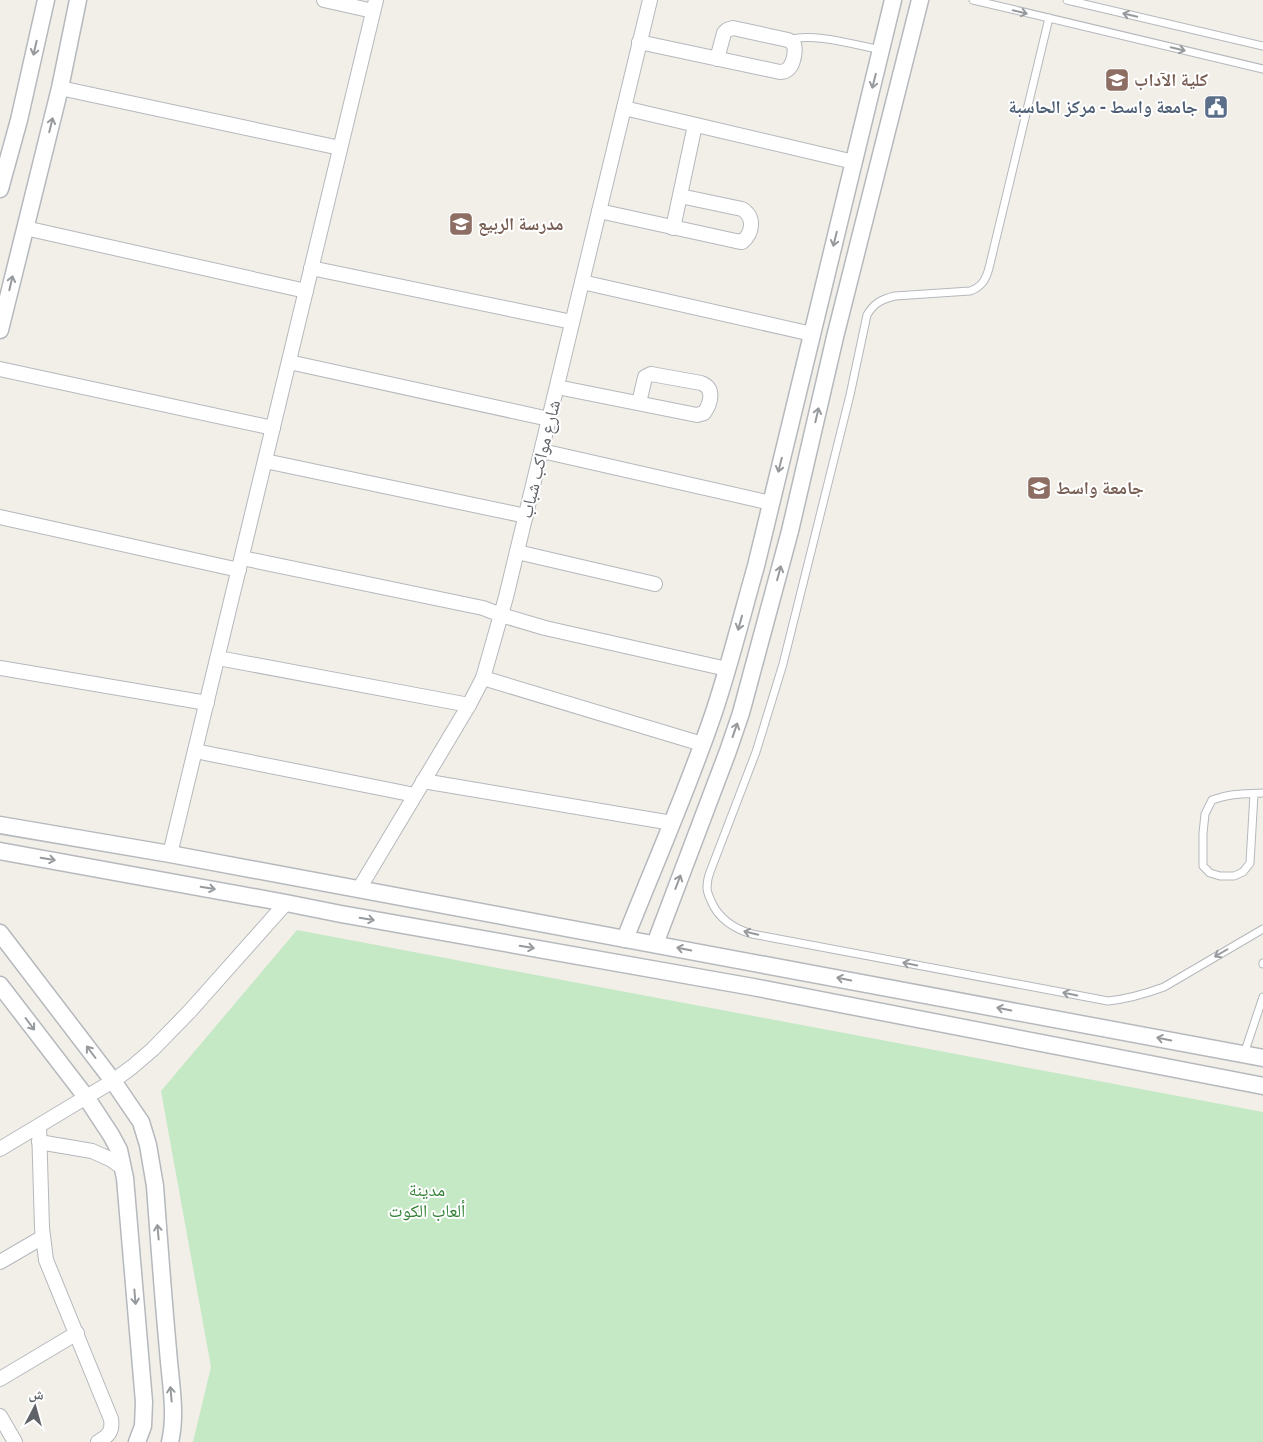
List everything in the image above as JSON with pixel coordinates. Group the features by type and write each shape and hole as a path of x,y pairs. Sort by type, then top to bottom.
{"street":[{"path":"0,189 4,161 19,120 46,0"},
{"path":"0,330 60,88 78,0"},
{"path":"170,854 374,6 324,0"},
{"name":"شارع مواكب شباب","path":"359,889 469,705 483,678 526,516 650,0"},
{"path":"625,938 702,744 727,669 756,566 893,0"},
{"path":"654,944 728,751 743,704 790,531 835,337 920,0"},
{"path":"639,42 783,72 789,69 795,52 794,44 788,40 730,28 724,33 718,58"},
{"path":"60,88 340,148"},
{"path":"624,108 854,162"},
{"path":"673,228 696,125"},
{"path":"599,211 739,242 745,240 750,233 752,221 748,213 742,209 680,196"},
{"path":"24,228 306,291"},
{"path":"311,268 572,322"},
{"path":"582,282 812,334"},
{"path":"289,362 549,419"},
{"path":"0,369 273,428"},
{"path":"557,387 700,415 708,407 710,392 705,384 651,374 645,377 640,403"},
{"path":"542,451 771,503"},
{"path":"265,461 526,516"},
{"path":"0,517 240,564 483,608 544,628 727,669"},
{"path":"517,552 655,584"},
{"path":"218,658 469,705"},
{"path":"0,668 207,703"},
{"path":"483,678 702,744"},
{"path":"195,752 415,795"},
{"path":"423,781 672,823"},
{"path":"0,825 170,854 1263,1058"},
{"path":"0,851 753,987 1263,1086"},
{"path":"0,1149 113,1081 132,1067 172,1030 286,903"},
{"path":"0,933 113,1081 141,1122 151,1158 156,1196 172,1408 170,1442"},
{"path":"2,992 86,1097 119,1150 123,1168 144,1402 143,1426 137,1442"},
{"path":"1191,1072 1196,1045"},
{"path":"39,1126 43,1237 46,1260 111,1419 112,1425 108,1436 98,1442"},
{"path":"39,1142 92,1151 110,1159 123,1168"},
{"path":"0,1262 43,1237"},
{"path":"0,1379 76,1333"},
{"path":"0,1416 15,1442"}],"lane":[{"path":"973,0 992,2 1048,18 1263,69"},
{"path":"1067,0 1263,46"},
{"path":"1048,18 989,268 984,282 976,289 970,291 887,298 874,305 867,315 843,423 783,664 756,752 710,872 707,887 708,894 715,909 729,924 740,931 1108,1001 1141,995 1164,987 1263,929"},
{"path":"788,40 796,37 810,36 881,50"},
{"path":"1254,794 1250,862 1243,872 1234,876 1220,876 1210,873 1204,866 1203,833 1205,814 1212,800 1227,795 1263,793"},
{"path":"1244,1054 1263,997"}],"green space":[{"name":"مدينة ألعاب الكوت","path":"297,930 1263,1112 1263,1442 193,1442 211,1367 161,1091"}],"place":[{"name":"كلية الآداب","path":"1117,80"},
{"name":"جامعة واسط - مركز الحاسبة","path":"1216,107"},
{"name":"مدرسة الربيع","path":"461,224"},
{"name":"جامعة واسط","path":"1039,488"}]}
